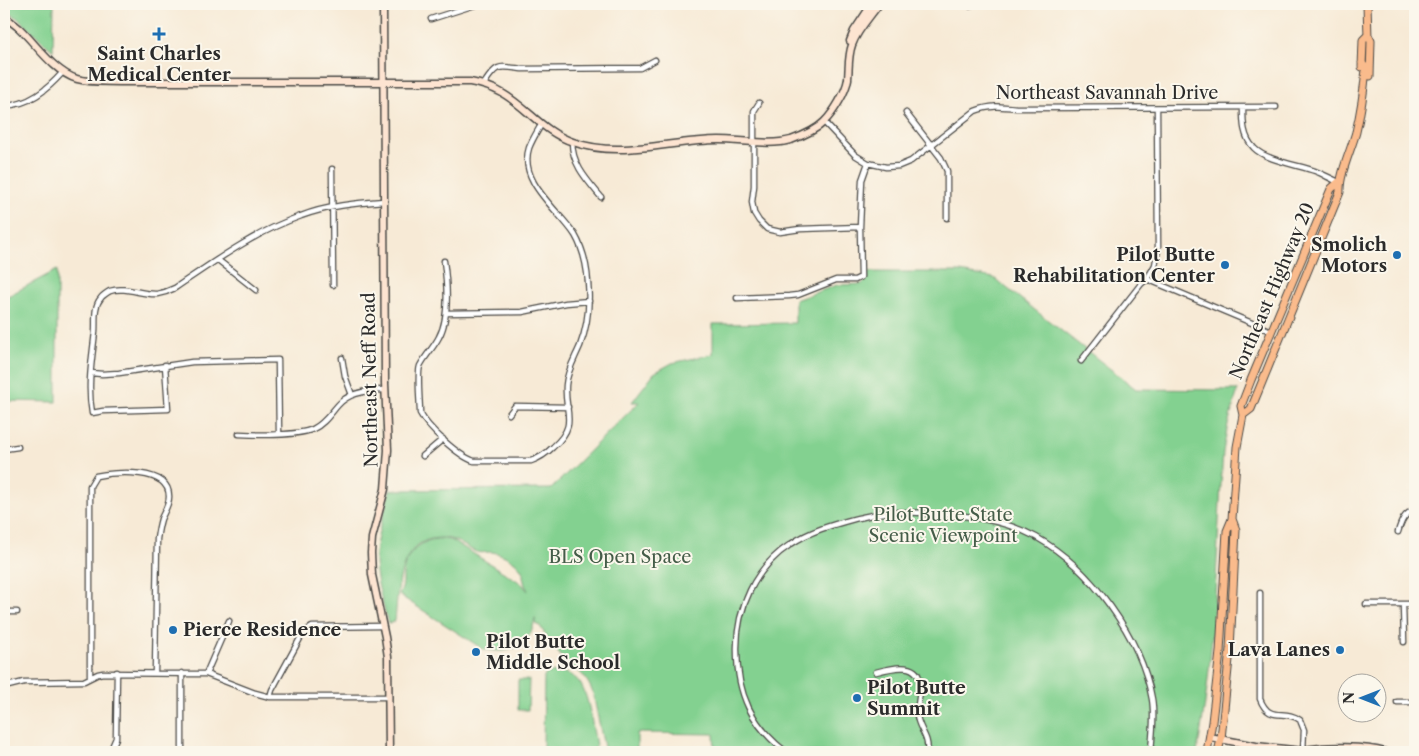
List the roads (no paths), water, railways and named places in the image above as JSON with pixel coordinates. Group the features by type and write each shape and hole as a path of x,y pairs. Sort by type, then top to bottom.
{"main road":[{"path":"1364,92 1366,69 1362,63 1363,40 1368,35 1367,4"},
{"name":"Northeast Highway 20","path":"1243,415 1251,409 1340,192 1339,182 1355,133 1364,92 1369,87 1371,62 1368,58 1368,35"},
{"name":"Northeast Highway 20","path":"1207,752 1220,652 1227,530 1232,519 1236,447 1243,415 1242,406 1271,331 1331,189 1339,182"},
{"name":"Northeast Highway 20","path":"1218,752 1230,649 1236,530 1232,519"}],"street":[{"name":"Northeast Neff Road","path":"384,4 385,390 388,450 385,489 372,538 371,553 372,575 388,657 389,752"},
{"path":"432,19 468,5 478,4"},
{"path":"843,92 847,48 854,31 872,4"},
{"path":"4,16 18,27 63,72 76,79 92,81 456,82 484,84 503,94 558,136 586,146 608,149 718,140 776,142 790,140 803,135 824,122 838,102 848,81 852,45 879,4"},
{"path":"484,84 492,71 505,67 522,69 640,68 655,60"},
{"path":"4,106 25,102 38,95 63,72"},
{"path":"759,103 754,111 754,186 752,202 758,222 767,228 780,232 800,229 860,227"},
{"name":"Northeast Savannah Drive","path":"824,122 855,156 868,163 886,167 899,166 912,161 976,111 986,106 1016,108 1276,107"},
{"path":"1081,361 1141,284 1147,279 1155,265 1158,250 1157,108"},
{"path":"1243,108 1243,125 1254,148 1270,157 1315,171 1339,182"},
{"path":"906,113 941,158 947,171 947,218"},
{"path":"444,261 446,313 442,330 420,368 420,412 423,419 467,459 474,461 531,461 539,459 561,440 567,432 566,377 580,345 589,314 588,281 584,256 575,236 537,190 530,174 527,155 531,143 542,125"},
{"path":"572,142 572,150 581,172 601,197"},
{"path":"737,298 789,296 836,280 862,278 860,227 862,180 868,163"},
{"path":"332,169 333,285"},
{"path":"165,365 168,409 92,413 90,400 95,310 100,298 110,291 123,290 155,294 166,292 258,234 302,215 333,207 384,201"},
{"path":"218,260 256,290"},
{"path":"1147,279 1271,331"},
{"path":"446,313 522,312 566,303 589,301"},
{"path":"342,358 345,376 352,394"},
{"path":"91,373 119,373 192,362 278,360 279,434"},
{"path":"239,434 305,432 315,428 326,419 339,403 352,394 385,390"},
{"path":"509,414 515,406 568,407"},
{"path":"423,456 443,439"},
{"path":"4,449 18,447"},
{"path":"90,678 90,486 96,476 107,474 148,474 159,479 168,488 168,503 161,520 157,538 155,673"},
{"path":"1398,532 1402,519 1406,514 1415,510"},
{"path":"786,752 768,735 757,721 747,707 742,692 737,668 736,641 740,616 748,594 759,575 772,560 791,544 837,524 881,513 901,512 952,514 1010,526 1036,537 1063,556 1108,604 1126,629 1138,653 1152,701 1151,752"},
{"path":"1260,593 1260,699 1263,707 1274,715 1291,715 1300,720 1303,727 1306,751"},
{"path":"1366,604 1415,604"},
{"path":"1403,604 1404,642"},
{"path":"4,612 17,612"},
{"path":"206,674 230,621"},
{"path":"270,697 303,633 312,627 383,626"},
{"path":"876,672 893,667 904,667 910,668 917,673 920,678 920,687 917,717 925,735 927,752"},
{"path":"110,752 116,738 117,672"},
{"path":"4,686 24,682 84,681 103,673 182,673 206,674 270,697 389,697"},
{"path":"182,673 182,752"},
{"path":"1397,702 1415,702"},
{"path":"1210,737 1259,746 1306,751 1325,748 1370,749 1385,752"}],"place":[{"name":"Saint Charles Medical Center","path":"159,34"},
{"name":"Smolich Motors","path":"1397,255"},
{"name":"Pilot Butte Rehabilitation Center","path":"1225,265"},
{"name":"Pierce Residence","path":"173,630"},
{"name":"Lava Lanes","path":"1340,650"},
{"name":"Pilot Butte Middle School","path":"476,652"},
{"name":"Pilot Butte Summit","path":"857,698"}],"park label":[{"name":"Pilot Butte State Scenic Viewpoint","path":"943,525"},
{"name":"BLS Open Space","path":"620,557"}]}
